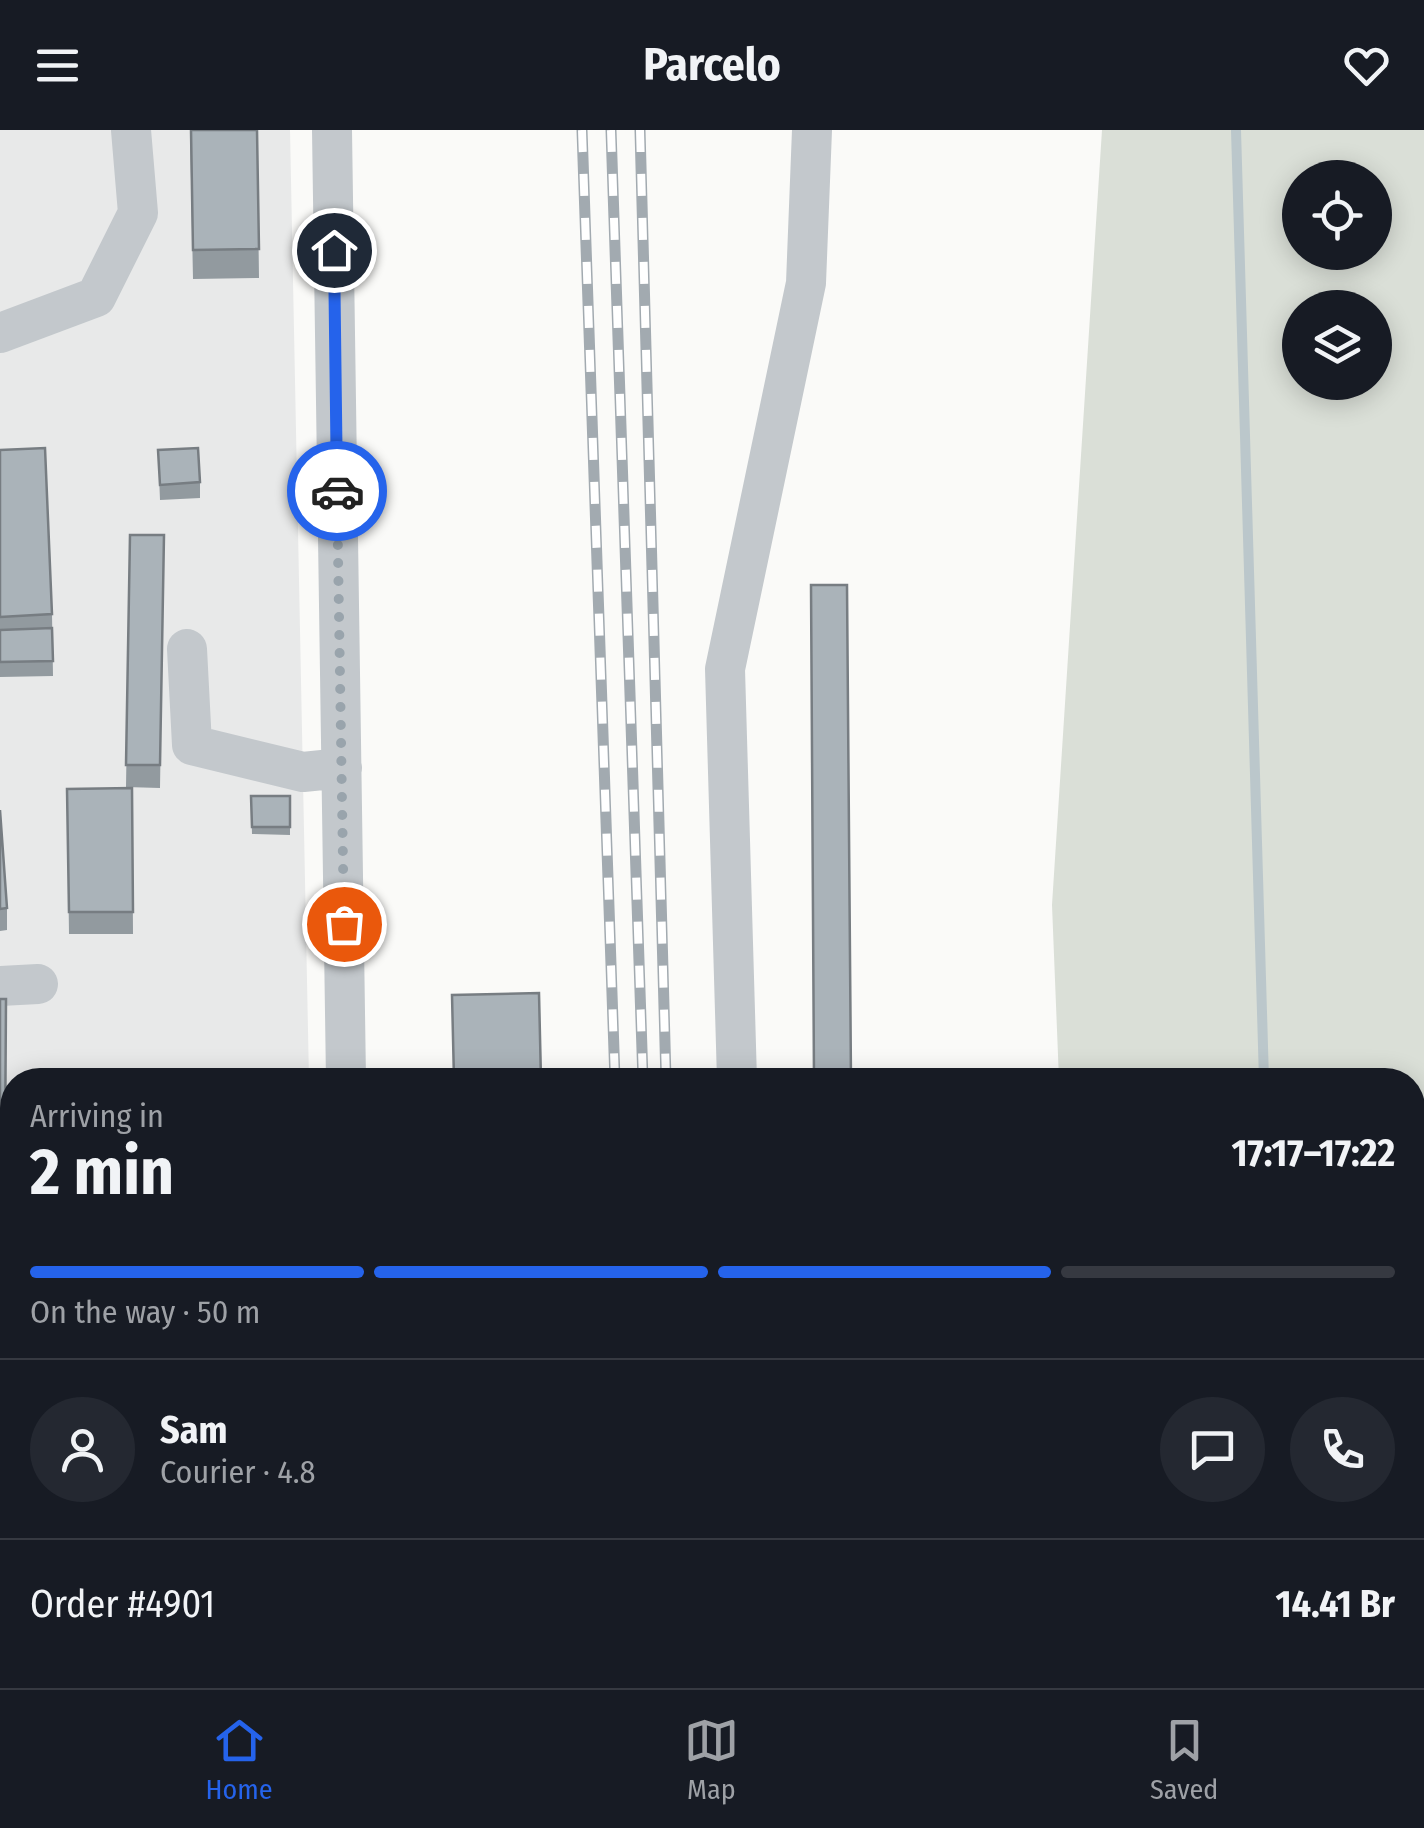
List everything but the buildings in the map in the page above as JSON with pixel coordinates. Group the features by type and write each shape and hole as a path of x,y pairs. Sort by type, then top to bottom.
{"street":[{"path":"0,333 96,297 138,213 131,130"},
{"path":"332,130 346,1068"},
{"path":"737,1068 725,669 806,283 812,130"},
{"path":"188,649 192,746 303,772 342,768"}],"shaded area":[{"path":"0,130 290,130 309,1068 0,1068"},
{"path":"1102,130 1424,130 1424,1068 1059,1068 1052,905"}],"waterway":[{"path":"1236,130 1264,1068"}],"railway":[{"path":"582,130 615,1068"},
{"path":"611,130 643,1068"},
{"path":"640,130 666,1068"}],"way so far":[{"path":"337,491 344,924"}],"route":[{"path":"334,250 337,491"}]}
